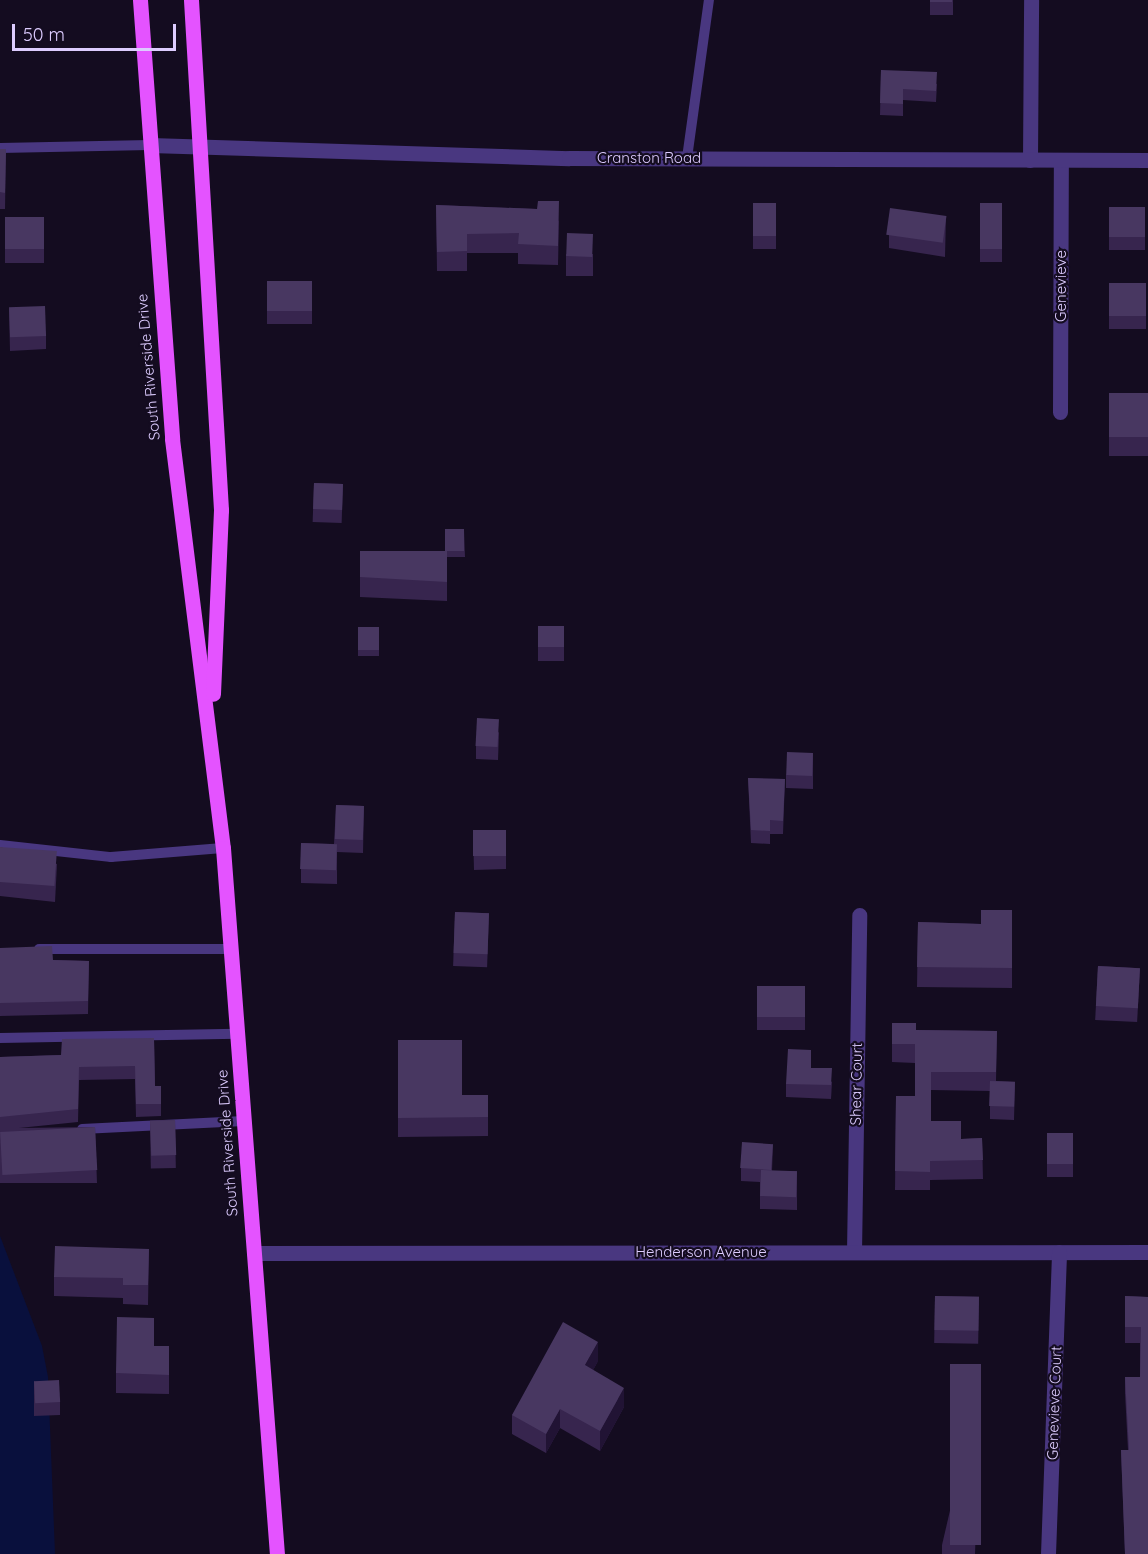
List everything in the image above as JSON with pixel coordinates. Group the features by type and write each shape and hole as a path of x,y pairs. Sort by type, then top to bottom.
{"main road":[{"name":"South Riverside Drive","path":"140,0 172,439 211,730 223,848 277,1554"},
{"name":"South Riverside Drive","path":"191,0 221,510 211,730"}],"street":[{"path":"1030,160 1031,0"},
{"name":"Cranston Road","path":"150,146 687,159 1148,160"},
{"name":"Genevieve","path":"1060,412 1061,160"},
{"name":"Shear Court","path":"854,1252 859,915"},
{"name":"Genevieve Court","path":"1048,1554 1059,1252"},
{"name":"Henderson Avenue","path":"254,1253 1148,1252"}],"lane":[{"path":"687,159 708,0"},
{"path":"0,148 150,146"},
{"path":"0,845 111,857 223,848"},
{"path":"24,949 231,949"},
{"path":"0,1038 237,1034"},
{"path":"70,1130 244,1121"}],"shaded area":[{"path":"0,1236 42,1346 48,1377 55,1554 0,1554"}],"building":[{"path":"930,0 952,0 952,2 930,2"},
{"path":"881,70 937,72 936,91 903,89 903,104 880,103"},
{"path":"0,149 6,149 5,193 0,192"},
{"path":"538,201 559,201 558,246 518,244 519,233 467,234 467,251 437,252 436,205 537,209"},
{"path":"753,203 776,203 776,236 753,236"},
{"path":"980,203 1002,203 1002,249 980,249"},
{"path":"1109,207 1145,207 1145,237 1109,237"},
{"path":"890,208 946,216 943,243 886,235"},
{"path":"5,217 44,217 44,249 5,249"},
{"path":"567,233 593,234 592,257 566,256"},
{"path":"267,281 312,281 312,311 267,311"},
{"path":"1109,283 1146,283 1146,316 1109,316"},
{"path":"45,306 46,336 10,337 9,307"},
{"path":"1109,393 1148,393 1148,437 1109,437"},
{"path":"314,483 343,484 342,510 313,509"},
{"path":"445,529 464,529 464,551 445,551"},
{"path":"360,551 447,551 447,582 360,577"},
{"path":"538,626 564,626 564,647 538,647"},
{"path":"358,627 379,627 379,650 358,650"},
{"path":"477,718 499,719 498,747 476,746"},
{"path":"787,752 813,753 812,776 786,775"},
{"path":"748,778 785,779 783,821 770,820 770,831 751,830"},
{"path":"336,805 364,806 363,840 335,839"},
{"path":"473,830 506,830 506,856 473,856"},
{"path":"301,843 337,844 336,870 300,869"},
{"path":"0,847 57,851 54,886 0,882"},
{"path":"981,910 1012,910 1012,968 917,967 918,922 981,924"},
{"path":"455,912 489,913 488,954 454,953"},
{"path":"52,946 53,960 89,961 88,1001 0,1003 0,948"},
{"path":"1098,966 1140,968 1138,1008 1096,1006"},
{"path":"757,986 805,986 805,1017 757,1017"},
{"path":"892,1023 916,1023 916,1030 997,1031 996,1072 931,1072 931,1121 961,1121 961,1139 982,1138 983,1160 930,1161 930,1172 895,1171 896,1096 915,1096 915,1044 892,1044"},
{"path":"154,1038 155,1086 161,1086 161,1104 136,1104 135,1066 79,1067 78,1109 0,1117 0,1057 61,1055 62,1039"},
{"path":"398,1040 462,1040 462,1095 488,1095 488,1117 398,1118"},
{"path":"788,1049 811,1050 811,1068 832,1068 831,1085 786,1084"},
{"path":"990,1081 1015,1082 1014,1107 989,1106"},
{"path":"175,1120 176,1155 151,1156 150,1121"},
{"path":"95,1127 97,1170 2,1175 0,1132"},
{"path":"1047,1133 1073,1133 1073,1164 1047,1164"},
{"path":"742,1142 773,1144 771,1170 740,1168"},
{"path":"761,1170 797,1171 796,1197 760,1196"},
{"path":"55,1246 149,1249 148,1285 123,1285 123,1278 54,1277"},
{"path":"935,1296 979,1297 978,1331 934,1330"},
{"path":"1125,1296 1148,1297 1148,1554 1125,1554 1121,1450 1129,1450 1125,1377 1140,1377 1141,1327 1125,1327"},
{"path":"117,1317 154,1318 154,1346 169,1346 169,1375 116,1373"},
{"path":"563,1322 598,1342 585,1365 624,1388 600,1431 560,1409 546,1434 512,1415"},
{"path":"950,1364 981,1364 981,1545 950,1545"},
{"path":"59,1380 60,1402 35,1403 34,1381"}]}
